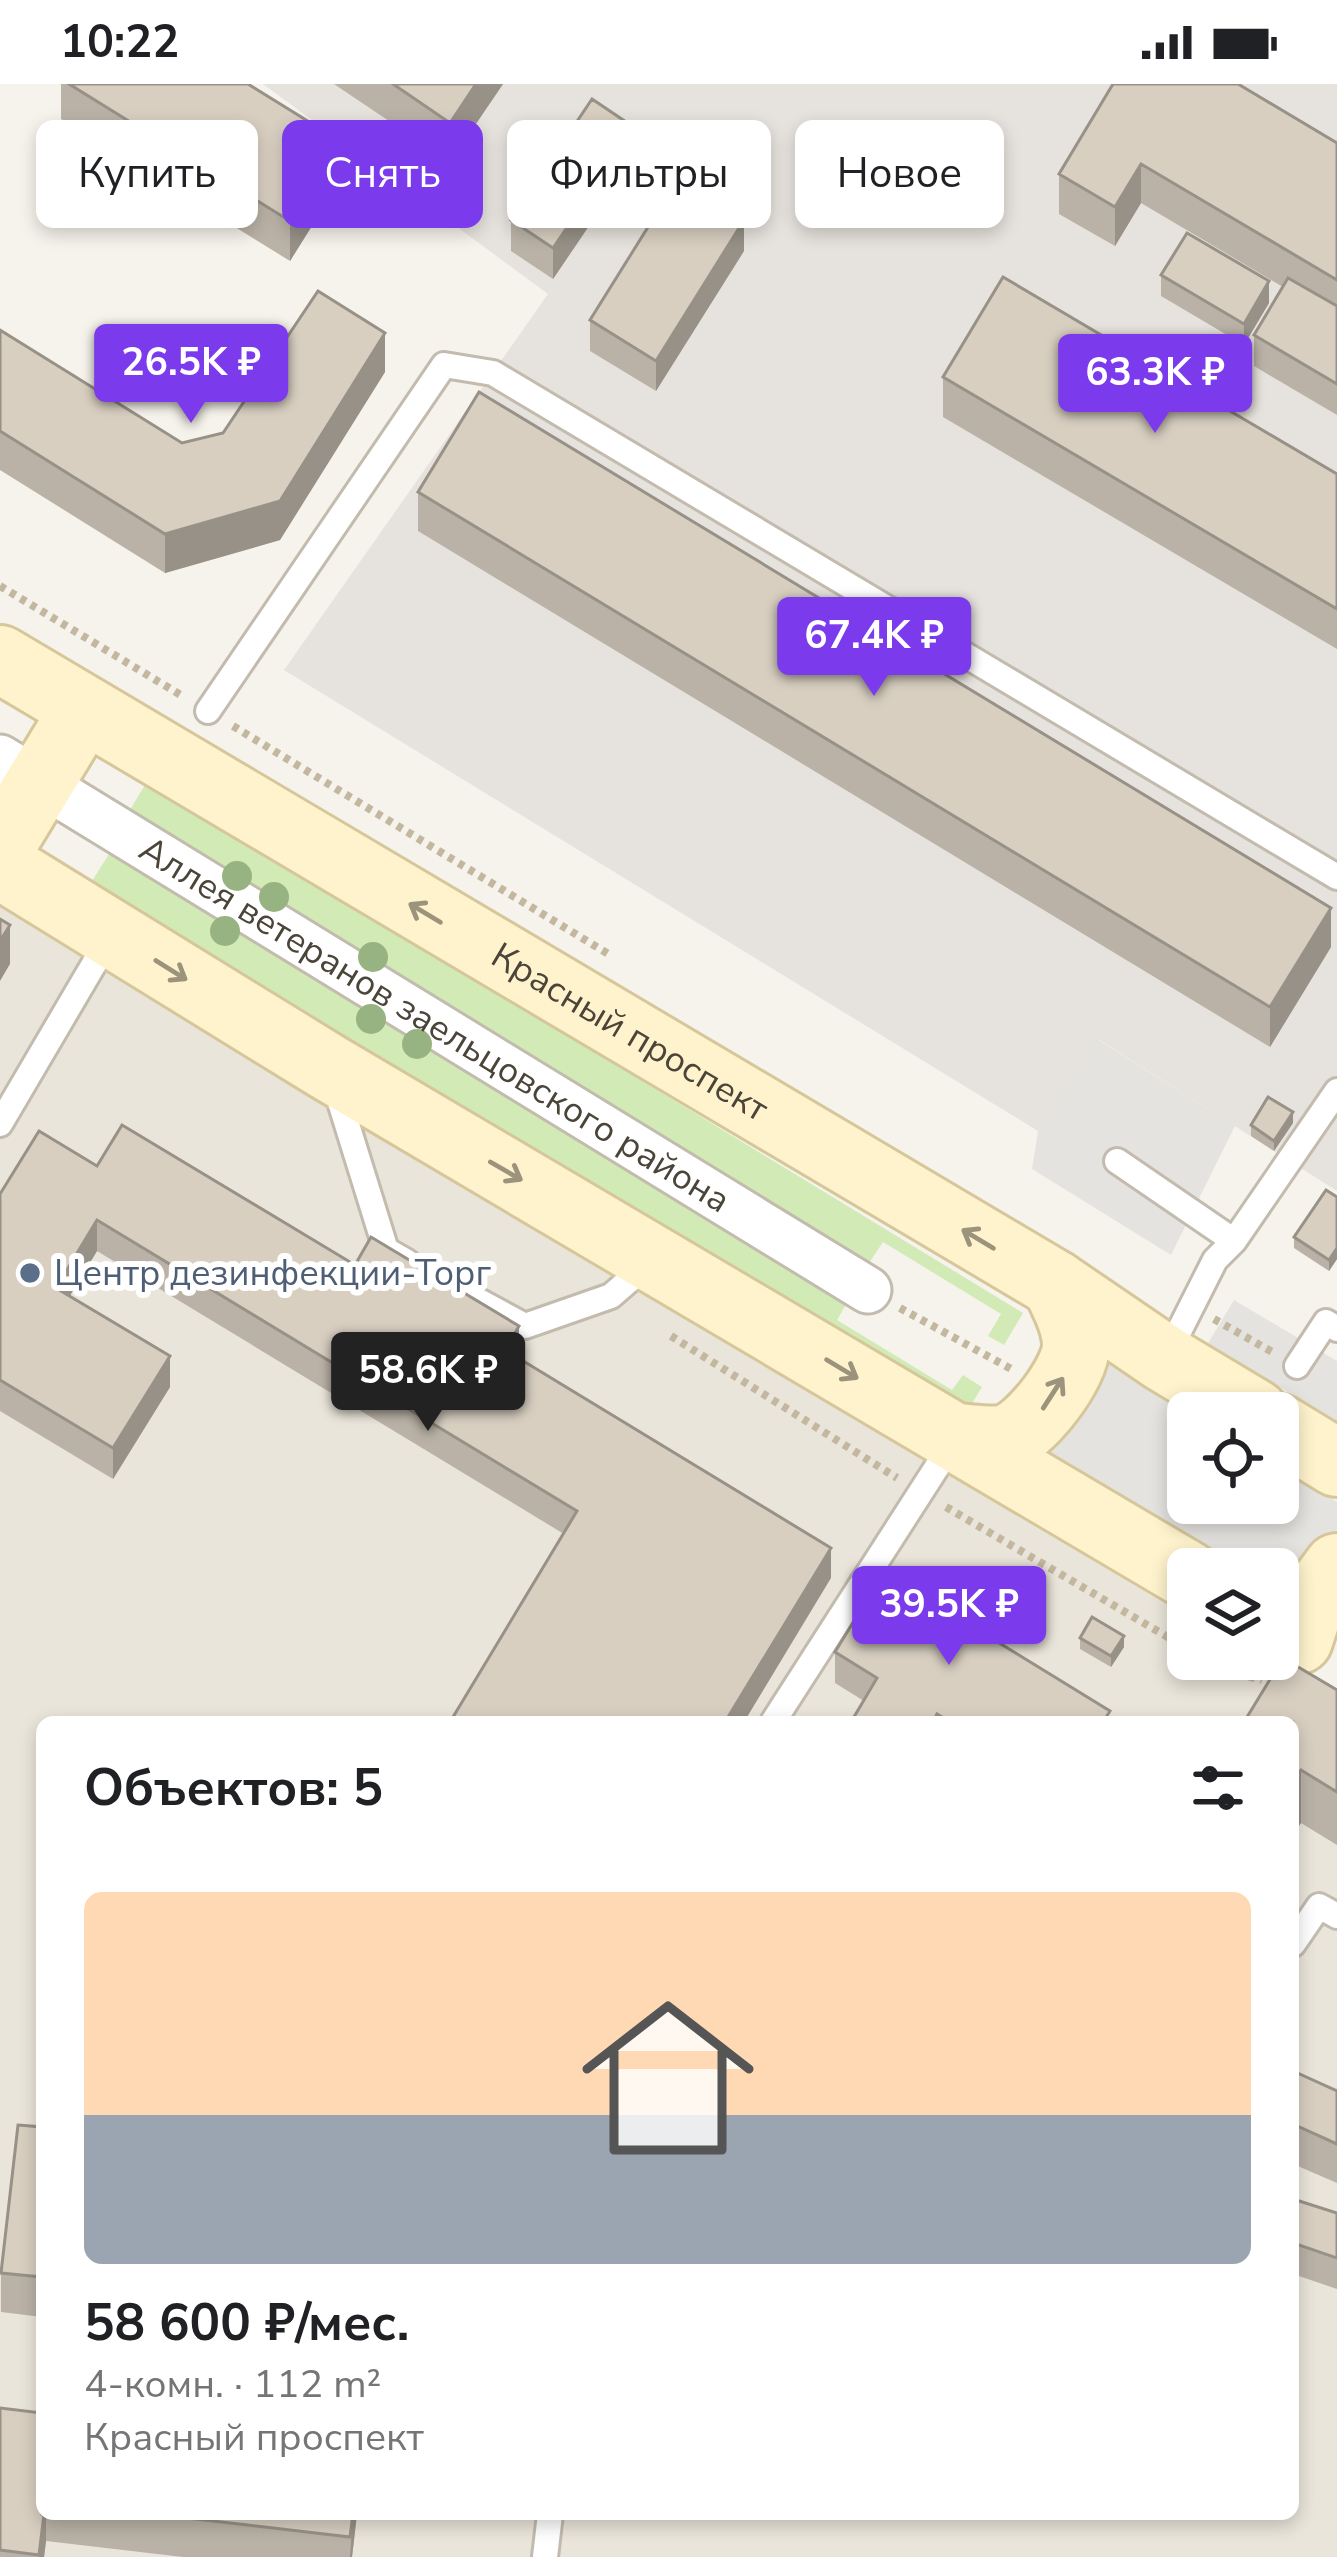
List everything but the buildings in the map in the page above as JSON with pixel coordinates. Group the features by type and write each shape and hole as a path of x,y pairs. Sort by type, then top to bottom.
{"main road":[{"name":"Красный проспект","path":"0,659 1055,1284 1165,1359 1251,1392"},
{"path":"0,848 19,770 83,711"},
{"path":"0,865 328,1067 1167,1563"},
{"path":"956,1437 1007,1439 1033,1421 1055,1394 1077,1350 1072,1322 1055,1284"},
{"name":"Красный проспект","path":"1299,1424 1337,1462"},
{"path":"1305,1644 1312,1601 1337,1567"}],"street":[{"name":"Аллея ветеранов заельцовского района","path":"19,770 868,1290"}],"lane":[{"path":"208,711 444,365 493,373 1337,877"},
{"path":"0,1124 112,934"},
{"path":"328,1067 386,1250 525,1326 611,1296 656,1258"},
{"path":"1165,1359 1215,1260 1234,1241 1337,1091"},
{"path":"1117,1161 1234,1241"},
{"path":"1283,1392 1326,1322 1337,1329"},
{"path":"777,1716 956,1437"},
{"path":"1299,1935 1319,1906 1337,1916"},
{"path":"545,2557 549,2520"}],"path":[{"path":"868,1290 1055,1394"}],"shaded area":[{"path":"263,84 1337,84 1337,1191 1098,1039 1038,1131 284,670 548,294 458,228 483,228 483,120 312,120"},
{"path":"0,903 416,1160 1167,1605 1167,1680 1295,1680 1337,1705 1337,2557 0,2557"},
{"path":"1097,1039 1235,1126 1171,1255 1032,1169 1038,1131"},
{"path":"1234,1300 1337,1361 1337,1421 1299,1399 1299,1392 1287,1392 1207,1345"},
{"path":"1095,1350 1167,1395 1167,1524 1299,1524 1299,1478 1337,1502 1337,1529 1299,1591 1299,1548 1189,1548 1033,1452"}],"green space":[{"path":"148,780 1023,1313 1004,1345 988,1336 1001,1314 883,1242 865,1269 125,818"},
{"path":"116,843 852,1294 837,1320 952,1390 963,1375 982,1387 965,1415 92,881"}],"place":[{"name":"Центр дезинфекции-Торг","path":"30,1273"}]}
